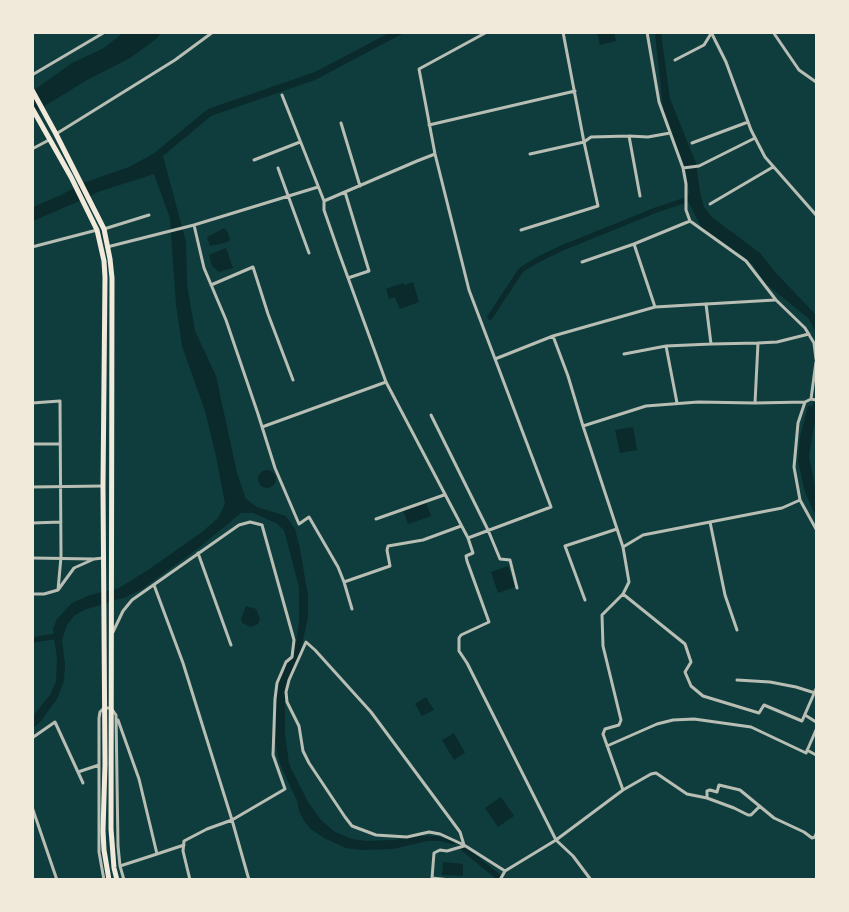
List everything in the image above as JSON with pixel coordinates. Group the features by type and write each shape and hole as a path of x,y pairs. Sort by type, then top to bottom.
{"highway":[{"path":"32,90 56,134 88,214 97,230 102,248 105,277 103,486 104,850 109,880"},
{"path":"32,108 104,229 112,278 111,819 114,868 117,880"},
{"path":"104,388 112,388"}],"street":[{"path":"32,75 105,32"},
{"path":"56,134 167,65 213,32"},
{"path":"468,538 551,507 468,290 435,154 419,69 487,32"},
{"path":"521,230 598,206 563,32"},
{"path":"582,426 646,406 698,402 804,402 814,399 816,360 814,343 806,328 776,300 746,261 690,221 686,210 686,184 683,168 659,102 647,32"},
{"path":"772,32 799,70 816,82"},
{"path":"675,60 704,45 712,33"},
{"path":"712,33 726,62 755,138 773,167 816,215"},
{"path":"429,125 575,91"},
{"path":"282,96 324,201 324,210 386,382 468,538 474,553 466,556 467,561 489,622 460,635 458,638 459,651 467,663 556,840 573,856 591,880"},
{"path":"692,143 748,122"},
{"path":"341,123 360,186"},
{"path":"530,154 584,142 591,137 648,137 670,133"},
{"path":"629,136 640,196"},
{"path":"683,168 699,166 755,138"},
{"path":"32,149 51,139"},
{"path":"254,160 300,142"},
{"path":"324,201 435,154"},
{"path":"710,204 773,167"},
{"path":"278,168 310,253"},
{"path":"107,247 194,226 318,186"},
{"path":"345,192 369,271 348,278"},
{"path":"104,229 149,215"},
{"path":"582,262 634,244 690,221"},
{"path":"194,226 204,268 226,320 275,468 299,524 309,517 338,567 352,609"},
{"path":"32,247 97,230"},
{"path":"634,244 655,307"},
{"path":"211,285 253,267 268,314 293,380"},
{"path":"495,359 553,336 655,307 776,300"},
{"path":"706,304 711,344"},
{"path":"624,354 666,346 776,342 809,334"},
{"path":"553,336 568,376 582,426 617,529 629,582 623,594 602,615 603,646 622,720 619,725 605,729 603,734 623,790"},
{"path":"755,403 758,343"},
{"path":"666,346 677,403"},
{"path":"262,427 386,382"},
{"path":"32,403 60,401 61,557 58,590"},
{"path":"804,402 798,423 794,467 800,500 816,530"},
{"path":"431,415 488,530 500,559 510,560 517,588"},
{"path":"32,444 60,444"},
{"path":"32,486 103,486"},
{"path":"376,519 444,495"},
{"path":"622,547 643,535 782,508 800,500"},
{"path":"32,523 61,522"},
{"path":"110,638 123,611 132,600 239,525 250,522 262,524 294,640 292,657 286,662 277,683 274,699 273,755 285,789 232,820 207,829 184,841 184,851 190,880"},
{"path":"710,522 725,596 738,630"},
{"path":"344,582 390,566 388,546 422,540 461,526"},
{"path":"585,600 565,546 617,529"},
{"path":"198,553 232,645"},
{"path":"32,558 103,558"},
{"path":"32,594 44,594 58,590 74,568 94,559"},
{"path":"154,585 183,663 232,820 248,880"},
{"path":"623,594 685,644 691,662 685,672 691,686 703,696 760,713 764,705 802,721 816,691 770,682 737,680"},
{"path":"464,845 460,832 371,712 306,642 289,680 286,692 287,702 299,726 304,751 309,763 352,826 376,835 407,837 429,832 440,834 464,845 505,871"},
{"path":"104,880 99,852 98,792 99,718 100,712 104,708 111,708 116,715 139,779 157,854"},
{"path":"116,715 118,846 120,866 124,880"},
{"path":"805,715 816,722"},
{"path":"607,746 657,724 673,720 694,719 751,727 805,753 816,730"},
{"path":"32,738 54,722 83,783"},
{"path":"807,750 816,755"},
{"path":"78,772 99,765"},
{"path":"500,880 505,871 556,840 623,790 651,774 656,773 687,794 707,798 748,815 751,815 760,806"},
{"path":"707,798 707,791 717,792 720,785 740,790 774,818 804,832 812,838 816,834"},
{"path":"98,792 104,786"},
{"path":"111,793 117,798"},
{"path":"99,806 104,800"},
{"path":"32,807 57,880"},
{"path":"111,819 118,824"},
{"path":"120,866 184,845"},
{"path":"450,880 432,878 434,853 464,845"}],"water":[{"path":"123,33 161,33 156,39 130,58 87,80 33,113 33,91 72,63 104,48"},
{"path":"389,33 404,33 315,80 211,116 163,156 186,242 187,285 195,331 216,376 237,473 246,499 257,507 286,516 295,529 300,549 308,596 308,617 301,650 285,688 285,733 289,764 308,802 321,820 335,832 352,839 367,841 437,836 453,841 456,845 440,841 427,841 393,849 362,850 346,848 312,830 304,821 299,811 297,801 280,764 276,746 276,703 278,685 285,665 291,659 296,643 299,622 299,587 284,530 276,523 253,513 241,513 196,550 142,589 126,597 84,610 74,616 67,625 62,640 65,665 64,681 57,699 41,721 33,728 33,716 50,695 56,682 57,659 53,629 57,619 72,603 90,595 119,588 148,570 202,532 218,518 225,504 205,411 182,346 176,305 170,218 154,174 98,192 33,221 33,207 83,183 129,167 153,154 208,109 315,72"},
{"path":"597,33 614,33 616,41 600,45"},
{"path":"655,33 661,33 670,99 696,163 704,207 713,218 760,253 775,272 816,315 816,333 809,319 765,283 753,265 701,227 687,199 689,192 686,171 663,108"},
{"path":"224,228 230,239 228,242 210,246 207,237"},
{"path":"226,248 233,268 219,272 212,266 209,255"},
{"path":"413,282 419,302 400,309 395,297 389,299 386,289 403,283 404,285"},
{"path":"808,406 816,407 816,420 809,456 816,491 816,522 805,492 798,461 800,437"},
{"path":"633,427 637,450 620,453 615,430"},
{"path":"267,470 273,473 276,479 273,485 267,488 261,485 258,479 261,473"},
{"path":"426,503 431,516 408,524 403,510"},
{"path":"508,566 515,587 498,593 491,572"},
{"path":"246,606 256,609 260,619 258,624 251,627 242,623 241,619"},
{"path":"426,697 434,710 422,716 415,704"},
{"path":"454,733 465,753 454,760 442,740"},
{"path":"501,797 514,816 498,827 485,808"},
{"path":"443,862 463,864 463,876 442,875"}],"waterway":[{"path":"490,317 521,270 539,259 656,210 692,198"},
{"path":"814,414 816,403"},
{"path":"32,640 58,636"},
{"path":"463,848 502,880"}]}
